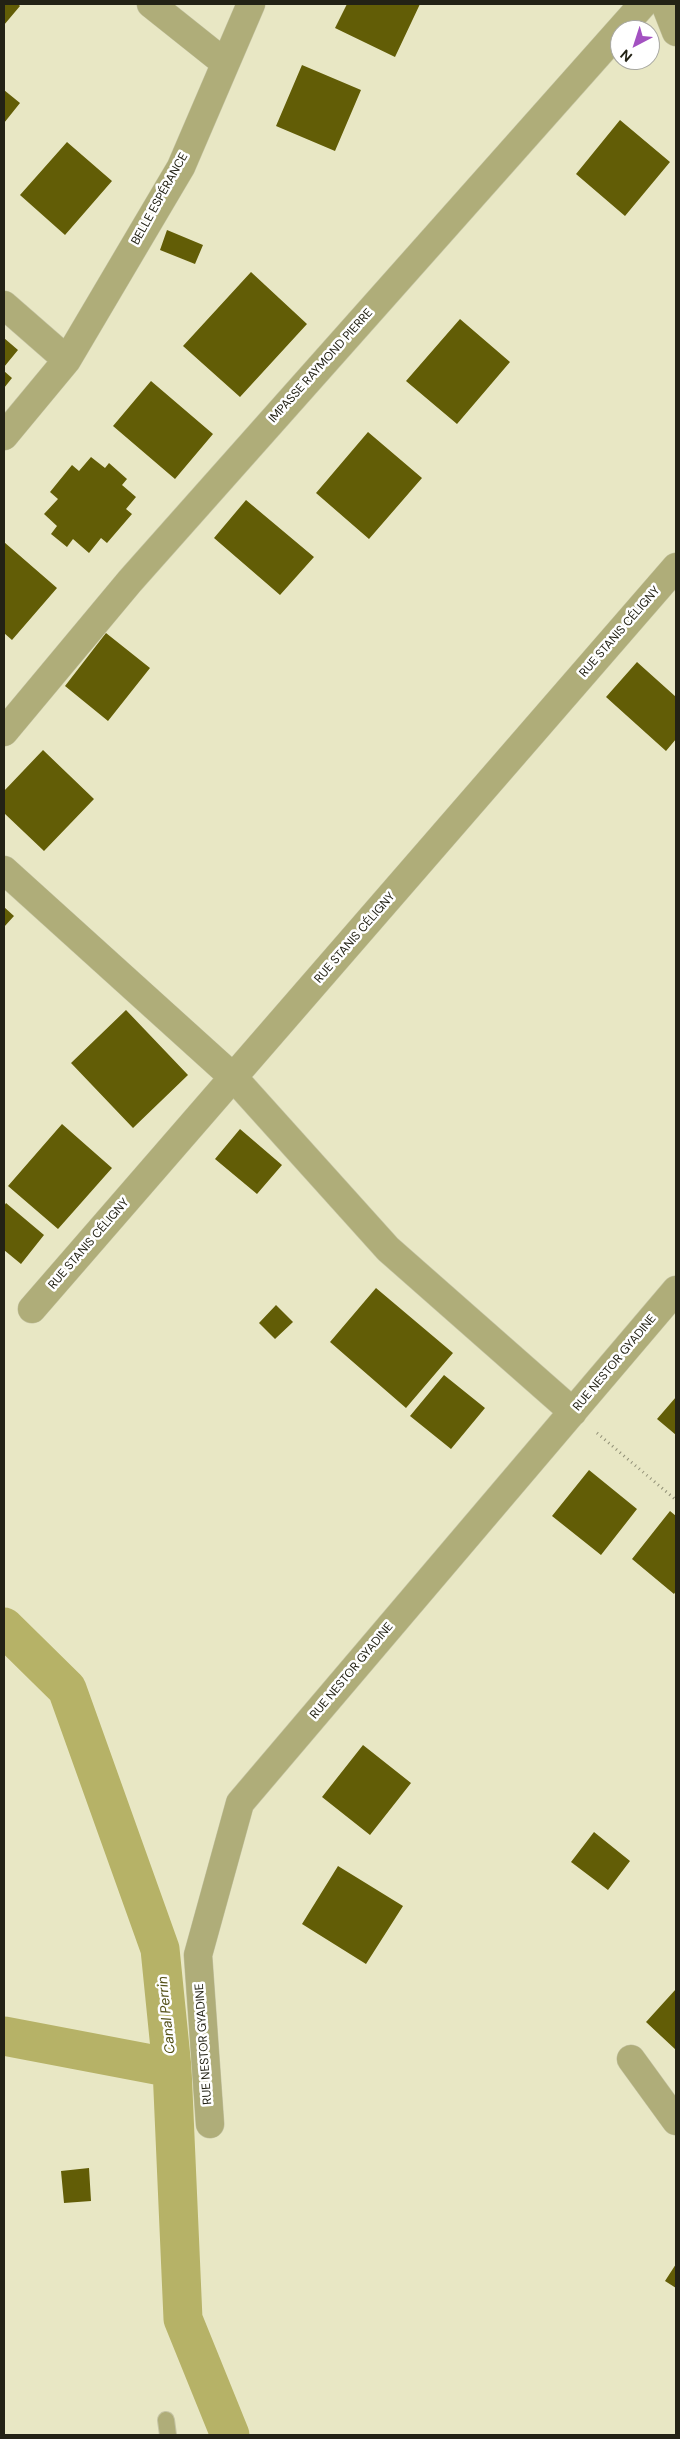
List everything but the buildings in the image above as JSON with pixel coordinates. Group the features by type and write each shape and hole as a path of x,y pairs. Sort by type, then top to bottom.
{"street":[{"path":"151,4 225,63"},
{"name":"BELLE ESPÉRANCE","path":"4,436 67,360 181,167 251,4"},
{"name":"IMPASSE RAYMOND PIERRE","path":"4,732 130,581 643,4"},
{"path":"664,4 676,32"},
{"path":"4,305 67,360"},
{"name":"RUE STANIS CÉLIGNY","path":"32,1309 676,567"},
{"path":"4,870 234,1078 388,1249 573,1412"},
{"name":"RUE NESTOR GYADINE","path":"210,2124 198,1955 240,1803 676,1290"},
{"path":"631,2059 676,2121"}],"path":[{"path":"573,1412 676,1500"}],"waterway":[{"name":"Canal Perrin","path":"4,1627 67,1689 160,1949 172,2068 183,2319 230,2435"},
{"path":"4,2036 172,2068"}]}
